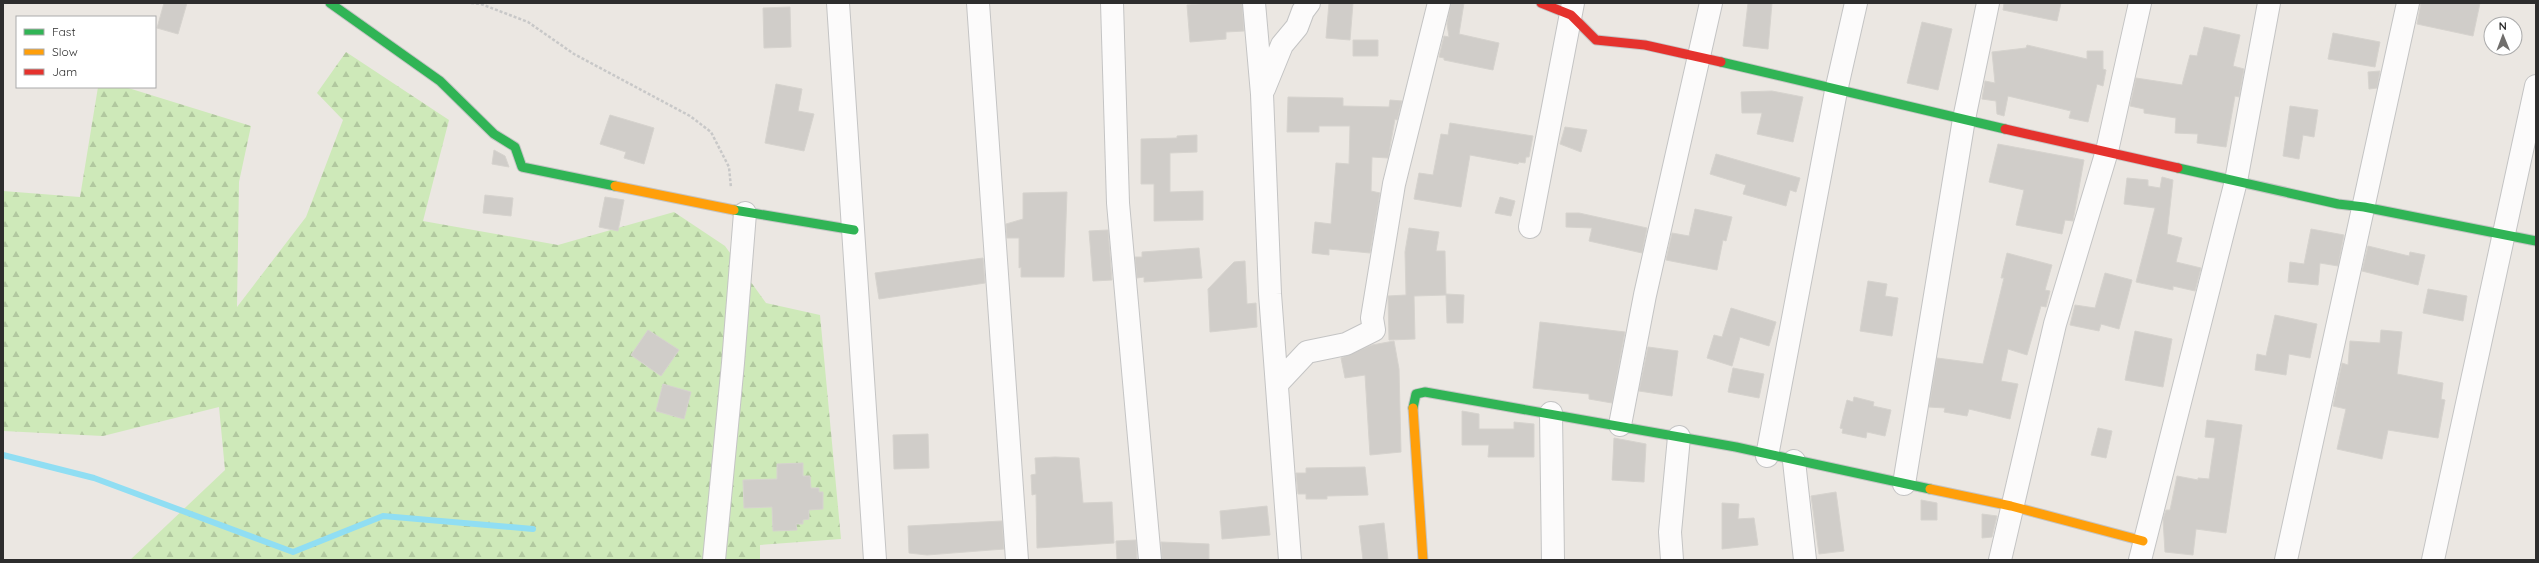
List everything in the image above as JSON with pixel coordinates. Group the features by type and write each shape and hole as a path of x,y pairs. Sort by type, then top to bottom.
{"street":[{"path":"330,3 347,18 440,81 465,102 482,124 503,143 515,148 522,166 739,212 854,230"},
{"path":"838,3 875,560"},
{"path":"978,3 990,198 1012,460 1017,560"},
{"path":"1112,3 1118,203 1150,560"},
{"path":"1254,3 1262,94 1270,294 1290,560"},
{"path":"1262,94 1282,44 1297,27 1303,11 1309,3"},
{"path":"1277,384 1308,352 1346,344 1374,330 1372,318 1394,184 1439,3"},
{"path":"1541,3 1572,9 1596,40 1645,45 1700,57 1836,92 1964,119 2338,204 2364,207 2536,241"},
{"path":"1620,425 1645,295 1712,3"},
{"path":"1767,456 1836,92 1856,3"},
{"path":"1904,484 1964,119 1988,3"},
{"path":"2000,560 2011,506 2055,324 2107,151 2140,3"},
{"path":"1423,560 1413,401 1416,394 1425,392 1620,425 2011,506 2141,551 2236,181 2269,3"},
{"path":"2286,560 2408,3"},
{"path":"1530,227 1572,9"},
{"path":"2433,560 2536,86"},
{"path":"714,560 733,363 739,212"},
{"path":"1551,413 1553,560"},
{"path":"1672,560 1670,532 1678,437"},
{"path":"1794,461 1805,560"}],"path":[{"path":"471,3 528,22 574,54 690,116 711,132 729,167 739,212"}],"green space":[{"path":"346,52 449,120 423,221 558,245 674,212 725,246 766,303 820,315 841,539 760,545 760,560 130,560 225,470 219,407 103,436 3,431 3,191 80,197 98,88 128,88 251,126 239,182 237,307 306,217 343,120 317,93"}],"building":[{"path":"164,3 187,3 178,34 157,28"},
{"path":"1242,3 1244,31 1226,32 1226,39 1190,42 1187,5"},
{"path":"1329,3 1353,3 1350,40 1326,38"},
{"path":"1451,3 1464,3 1459,34 1499,43 1493,70 1444,60 1444,58 1439,57 1444,36 1449,37 1447,24"},
{"path":"1748,3 1772,3 1768,49 1743,46"},
{"path":"2004,3 2061,3 2057,21 2003,10"},
{"path":"2421,3 2480,3 2473,36 2417,24"},
{"path":"790,7 791,47 764,48 763,8"},
{"path":"1922,22 1952,29 1938,90 1907,83"},
{"path":"2204,27 2240,35 2233,66 2244,69 2239,97 2235,96 2226,147 2197,143 2198,134 2175,133 2176,118 2144,113 2144,109 2130,106 2136,78 2182,85 2190,55 2197,56"},
{"path":"2333,33 2380,42 2375,67 2328,59"},
{"path":"1353,40 1378,40 1378,56 1353,56"},
{"path":"2027,45 2087,59 2087,51 2103,51 2103,69 2106,70 2103,86 2097,84 2088,122 2069,118 2071,111 2008,96 2004,116 1997,114 1996,101 1982,99 1985,81 1995,83 1992,52 2026,48"},
{"path":"2380,71 2377,88 2369,89 2368,72"},
{"path":"776,84 802,89 798,111 814,114 804,151 765,143"},
{"path":"1772,91 1803,97 1793,142 1757,134 1762,113 1742,113 1741,92"},
{"path":"1288,97 1343,98 1343,106 1389,107 1390,100 1402,101 1397,120 1395,119 1388,158 1372,157 1371,191 1380,193 1370,253 1329,249 1329,255 1312,253 1315,222 1331,224 1336,163 1349,164 1350,126 1319,126 1319,132 1287,132"},
{"path":"2290,106 2318,110 2314,137 2303,135 2299,159 2283,156"},
{"path":"610,115 654,128 644,164 624,158 626,152 600,144"},
{"path":"1450,123 1533,136 1529,157 1526,157 1525,163 1519,162 1518,164 1470,155 1461,207 1414,199 1419,173 1433,175 1441,134 1448,135"},
{"path":"1565,127 1587,130 1581,152 1560,144"},
{"path":"1197,135 1197,152 1170,153 1170,192 1203,191 1203,220 1154,221 1154,184 1141,184 1141,139 1177,138 1177,136"},
{"path":"1998,144 2084,160 2073,221 2065,220 2062,234 2016,225 2024,190 1989,182"},
{"path":"494,150 505,156 509,167 492,164"},
{"path":"1716,154 1800,178 1796,192 1790,190 1786,206 1743,194 1746,185 1710,174"},
{"path":"2162,177 2173,180 2167,234 2182,238 2176,262 2201,268 2195,291 2173,286 2173,290 2136,282 2155,208 2124,204 2127,178 2148,180 2148,186 2160,188"},
{"path":"1067,192 1064,277 1021,277 1021,267 1019,268 1019,238 1007,238 1006,224 1023,219 1023,193"},
{"path":"485,195 513,198 511,216 483,213"},
{"path":"605,197 624,200 618,231 599,227"},
{"path":"1500,197 1515,201 1511,216 1495,213"},
{"path":"1695,209 1732,217 1726,241 1723,240 1717,270 1666,260 1672,233 1689,236"},
{"path":"1566,213 1579,213 1647,228 1642,253 1589,241 1592,228 1566,227"},
{"path":"1409,228 1439,232 1436,251 1445,251 1446,294 1464,295 1463,323 1447,323 1446,295 1414,296 1415,339 1389,340 1388,296 1406,295 1405,252"},
{"path":"2311,229 2344,235 2338,266 2320,263 2318,285 2288,282 2290,262 2304,264"},
{"path":"1108,230 1112,280 1093,281 1089,231"},
{"path":"2368,246 2409,256 2410,252 2425,255 2418,285 2362,271"},
{"path":"1199,248 1202,278 1144,282 1144,277 1137,278 1135,257 1142,257 1142,252"},
{"path":"2007,253 2052,265 2045,290 2050,291 2046,307 2041,306 2027,355 2008,349 2001,381 2018,384 2010,419 1969,409 1967,416 1944,412 1945,408 1929,407 1937,358 1983,364 2004,278 2001,278"},
{"path":"983,258 985,283 879,299 875,273"},
{"path":"1245,261 1247,304 1256,303 1257,327 1210,332 1208,289 1234,262"},
{"path":"2105,273 2132,280 2119,329 2101,324 2099,331 2070,325 2075,305 2095,308"},
{"path":"1868,281 1887,284 1885,296 1898,298 1892,336 1860,331"},
{"path":"2428,289 2467,296 2463,321 2423,313"},
{"path":"1731,308 1776,322 1769,346 1740,337 1732,366 1707,358 1714,335 1722,337"},
{"path":"2275,315 2317,324 2310,358 2289,354 2286,375 2255,370 2257,354 2266,356"},
{"path":"1540,322 1625,332 1612,403 1589,399 1589,394 1533,388"},
{"path":"648,330 679,350 661,376 631,355"},
{"path":"2381,330 2402,332 2397,374 2443,383 2441,399 2445,400 2438,438 2388,430 2382,459 2337,449 2346,409 2333,406 2342,363 2348,365 2350,341 2380,343"},
{"path":"2135,331 2172,339 2163,387 2125,380"},
{"path":"1394,341 1399,369 1401,452 1370,455 1365,375 1345,378 1341,358 1372,345"},
{"path":"1648,347 1678,351 1672,396 1639,391"},
{"path":"1733,368 1764,374 1759,398 1728,392"},
{"path":"663,384 691,392 684,419 656,411"},
{"path":"1854,397 1874,402 1873,406 1891,410 1885,436 1867,432 1866,438 1842,433 1843,429 1840,428 1847,400 1853,402"},
{"path":"1462,411 1479,414 1479,429 1514,429 1514,422 1534,424 1534,457 1488,457 1489,445 1462,445"},
{"path":"2207,420 2242,425 2226,533 2196,529 2193,555 2165,552 2163,519 2166,510 2170,510 2177,476 2198,480 2198,478 2209,479 2215,438 2205,437"},
{"path":"2098,428 2112,431 2106,458 2091,455"},
{"path":"928,434 929,468 894,469 893,435"},
{"path":"1614,438 1646,444 1644,482 1612,480"},
{"path":"1035,458 1079,458 1083,503 1112,502 1114,543 1037,548 1036,494 1032,495 1031,475 1036,474"},
{"path":"803,463 803,476 810,476 811,488 819,488 819,492 823,492 823,509 809,510 809,519 803,520 803,524 796,524 797,530 773,531 772,507 744,508 743,480 777,479 777,464"},
{"path":"1365,467 1368,495 1327,496 1327,499 1306,499 1306,494 1298,494 1296,473 1306,473 1306,468"},
{"path":"1836,492 1844,551 1819,554 1811,496"},
{"path":"1921,500 1937,503 1937,520 1921,520"},
{"path":"1722,503 1739,504 1738,519 1754,518 1758,545 1722,549"},
{"path":"1267,506 1270,535 1222,539 1220,511"},
{"path":"1982,514 1997,516 1992,537 1982,538"},
{"path":"1002,521 1004,549 927,555 909,553 908,526"},
{"path":"1384,523 1388,560 1363,560 1359,526"},
{"path":"1136,540 1137,560 1117,560 1116,541"},
{"path":"1161,542 1209,544 1209,560 1162,560"}],"waterway":[{"path":"3,455 94,478 293,552 383,516 533,529"}],"traffic: fast":[{"path":"330,3 440,81 494,134 515,147 522,167 615,186"},
{"path":"1721,62 2005,129"},
{"path":"2178,168 2338,204 2364,207 2536,241"},
{"path":"734,210 854,230"},
{"path":"1413,408 1416,394 1425,392 1736,447 1930,489"}],"traffic: slow":[{"path":"615,186 734,210"},
{"path":"1413,408 1423,560"},
{"path":"1930,489 2011,506 2143,541"}],"traffic: jam":[{"path":"1541,3 1571,15 1596,40 1645,45 1721,62"},
{"path":"2005,129 2178,168"}]}
